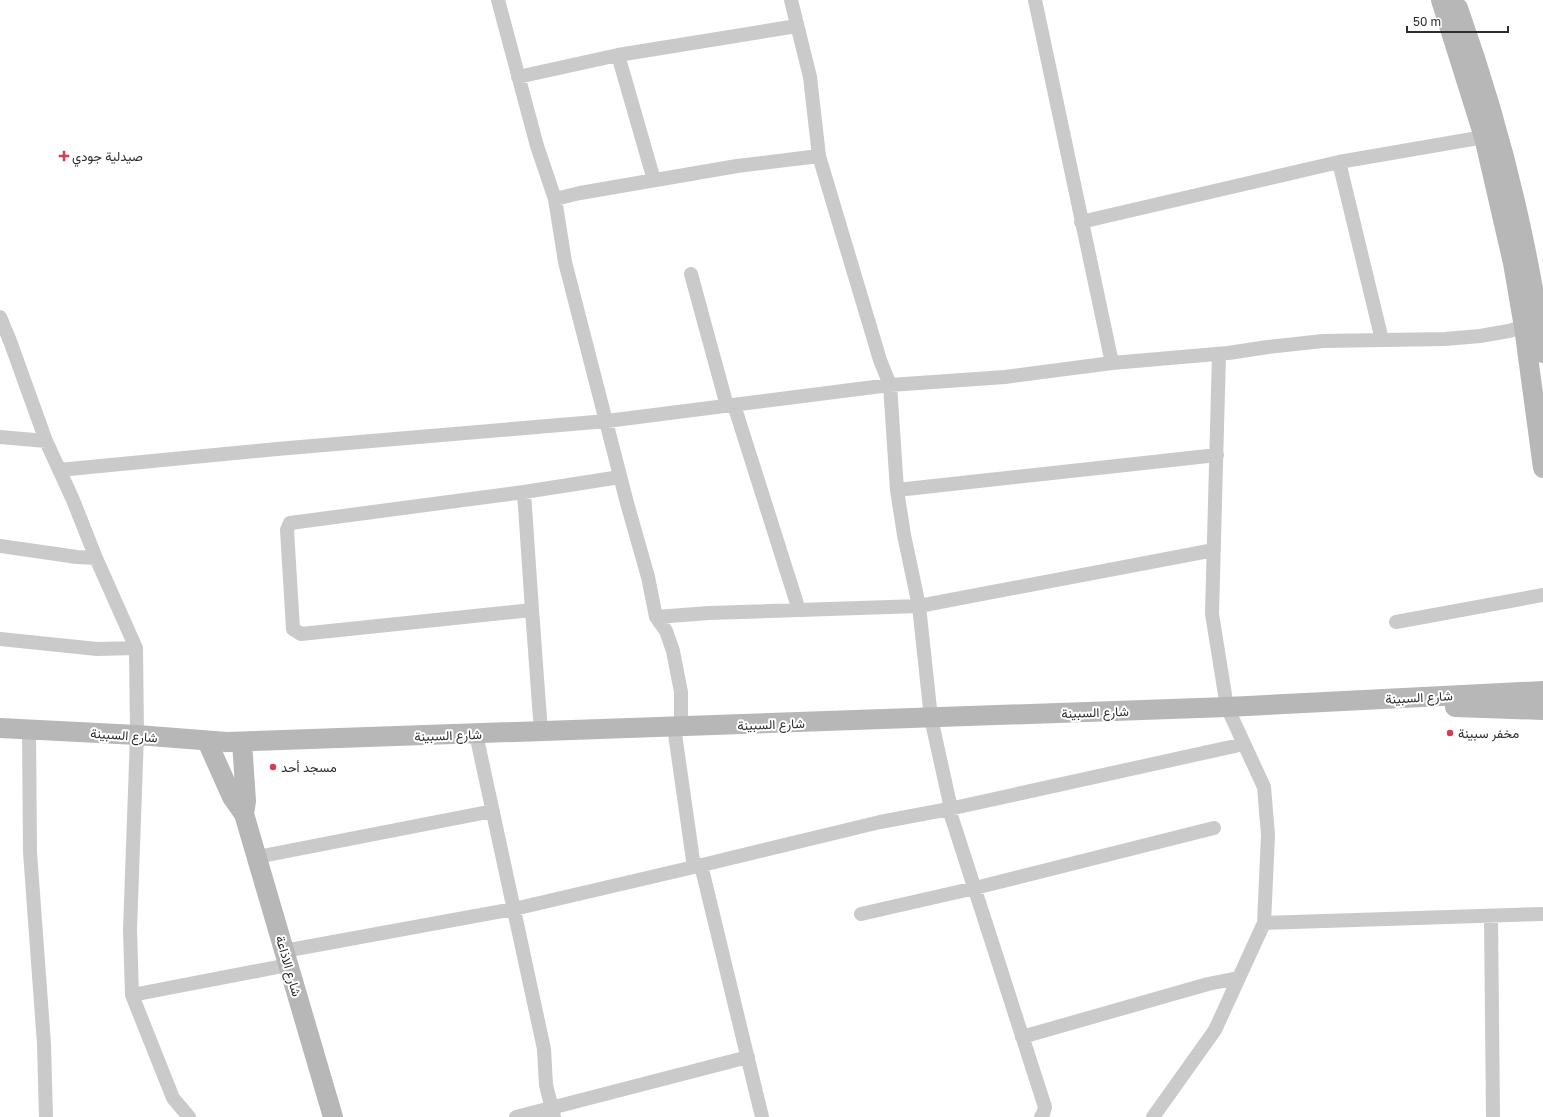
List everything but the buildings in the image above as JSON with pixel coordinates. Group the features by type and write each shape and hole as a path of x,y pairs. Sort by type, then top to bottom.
{"main road":[{"path":"1441,0 1484,137 1513,263 1535,323 1543,353"},
{"path":"1455,0 1500,137 1523,237 1535,323 1543,468"},
{"name":"شارع السبينة","path":"0,728 242,742 1227,707 1543,691"},
{"path":"1317,703 1543,710"},
{"name":"شارع الاذاعة","path":"207,741 232,797 244,814 333,1117"},
{"name":"شارع الاذاعة","path":"242,742 246,801 244,814"}],"street":[{"path":"498,0 537,146 555,200 565,262 620,476 648,577 656,617 666,631 673,651 681,692 678,727 698,866 748,1057 762,1117"},
{"path":"791,0 810,77 820,156 880,360 890,385 897,490 904,535 919,606 931,718 950,804 949,809 1044,1107 1041,1117"},
{"path":"1035,0 1081,222 1098,291 1112,363"},
{"path":"518,77 618,55 797,26"},
{"path":"618,55 654,180"},
{"path":"1081,222 1339,162 1484,137"},
{"path":"555,200 580,193 737,166 820,156"},
{"path":"1339,162 1382,340"},
{"path":"691,274 731,406 799,610"},
{"path":"0,317 5,341 46,441 136,648 136,735 130,930 132,995 173,1098 189,1117"},
{"path":"59,470 277,449 607,421 890,385 1005,377 1112,363 1219,354 1323,341 1445,340 1480,336 1535,323"},
{"path":"1154,1117 1215,1030 1264,923 1268,835 1264,787 1227,707 1212,614 1219,354"},
{"path":"0,437 46,441"},
{"path":"897,490 1217,455"},
{"path":"532,610 301,634 293,628 287,530 290,523 524,492 620,476"},
{"path":"524,492 541,732"},
{"path":"0,546 77,557 96,558"},
{"path":"656,617 919,606 1214,550"},
{"path":"1396,622 1543,595"},
{"path":"0,639 97,649 136,648"},
{"path":"28,730 30,852 44,1044 46,1117"},
{"path":"476,734 544,1049 546,1085 553,1112"},
{"path":"132,995 286,958 514,909 880,822 949,809 1244,744"},
{"path":"257,857 493,811"},
{"path":"861,914 975,888 1214,828"},
{"path":"1264,923 1543,914"},
{"path":"1491,916 1492,1117"},
{"path":"1022,1037 1201,986 1238,978"},
{"path":"516,1117 553,1112 748,1057"}],"place":[{"name":"صيدلية جودي","path":"64,156"},
{"name":"مخفر سبينة","path":"1450,733"},
{"name":"مسجد أحد","path":"273,767"}]}
